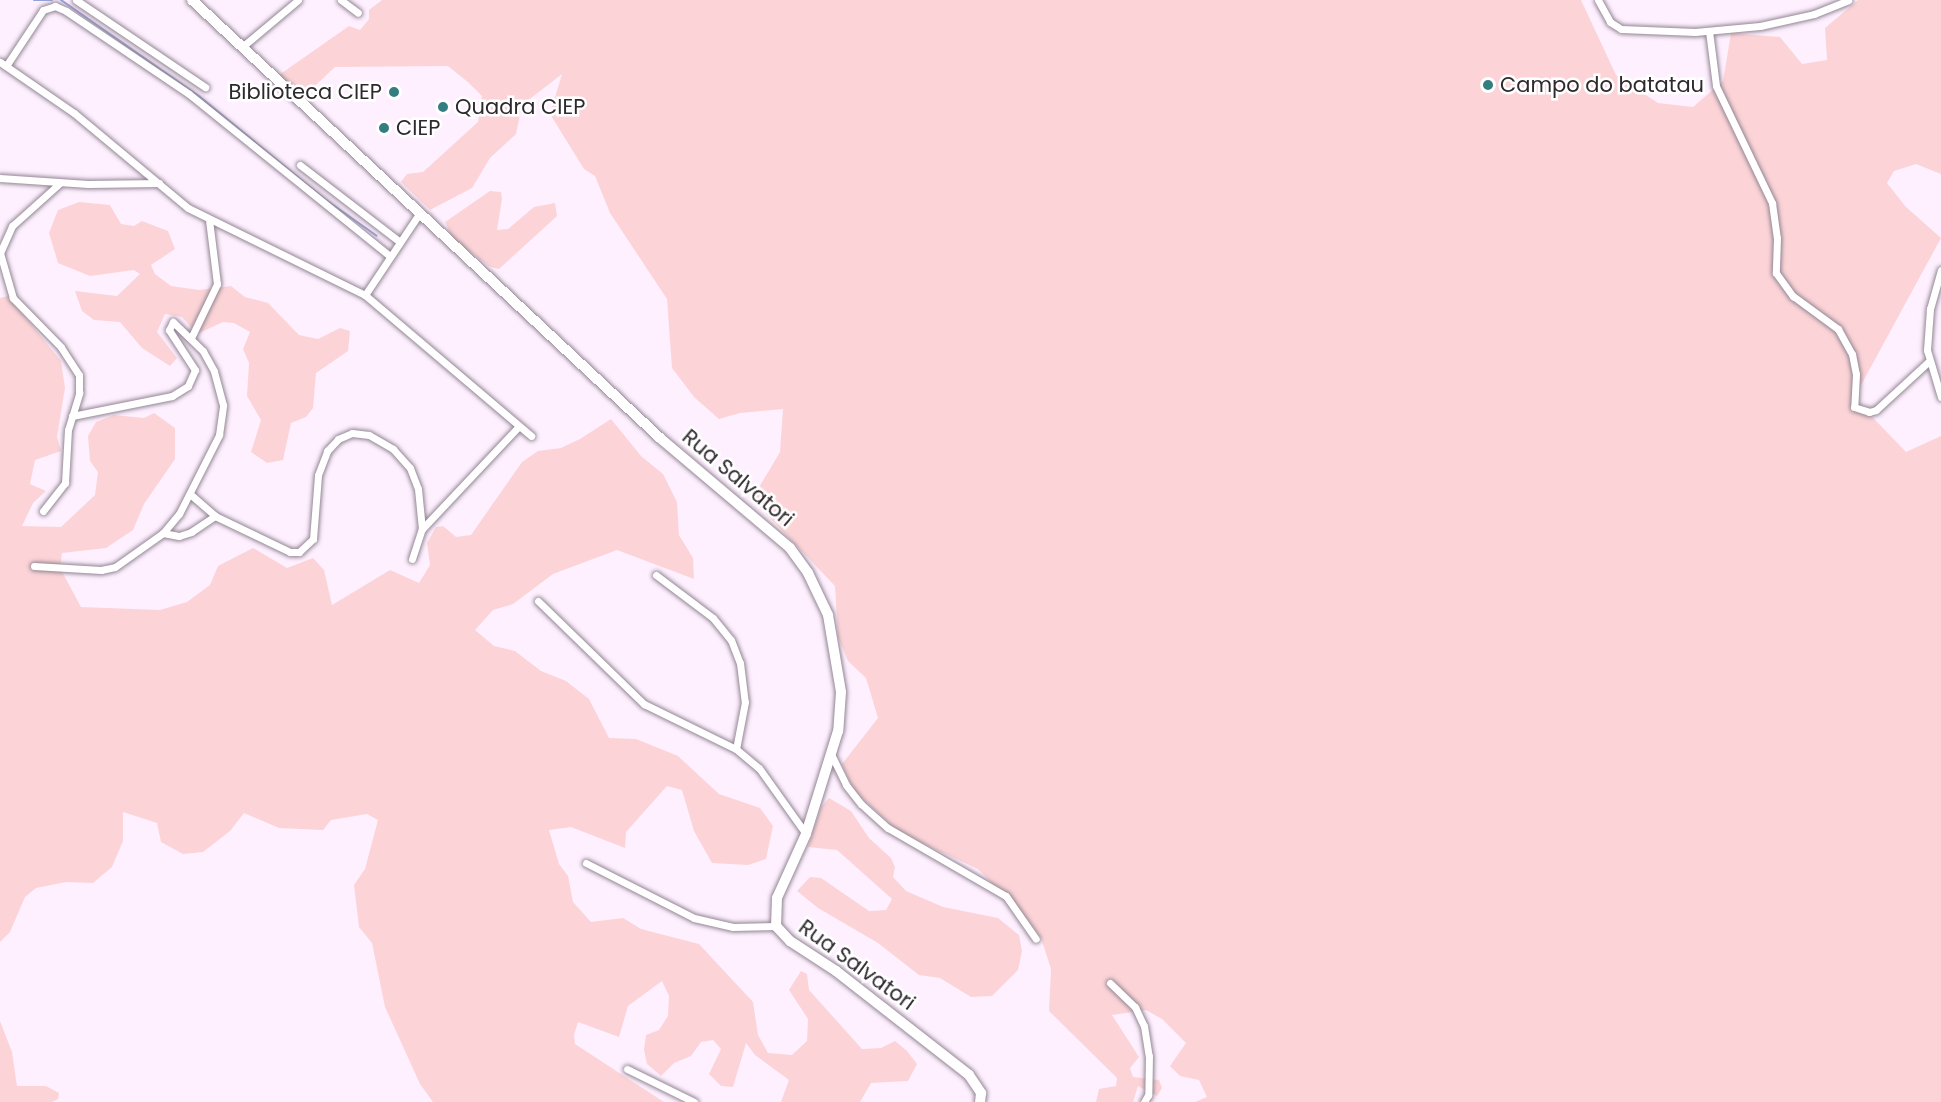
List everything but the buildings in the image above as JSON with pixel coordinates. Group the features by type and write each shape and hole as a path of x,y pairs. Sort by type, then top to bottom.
{"street":[{"path":"76,0 205,87"},
{"name":"Rua Salvatori","path":"192,0 660,438 790,548 808,573 828,615 836,651 841,692 838,731 806,834 777,898 776,926 790,941 836,971 969,1075 981,1093 980,1102"},
{"path":"242,47 298,0"},
{"path":"341,0 358,14"},
{"path":"1598,0 1610,22 1621,29 1709,31 1814,14 1848,0"},
{"path":"390,256 189,94 66,10 55,6 43,10 3,64 74,113 159,183 209,220 365,295 531,436"},
{"path":"1709,31 1716,86 1772,203 1778,237 1776,273 1793,296 1838,329 1852,354 1856,374 1854,407 1869,412 1876,410 1928,362"},
{"path":"300,165 400,242"},
{"path":"0,178 60,183 159,183"},
{"path":"43,511 65,483 68,430 79,393 79,375 74,363 14,298 0,254 12,226 60,183"},
{"path":"365,295 419,214"},
{"path":"191,338 217,284 209,220"},
{"path":"1941,270 1930,309 1928,362 1941,397"},
{"path":"34,566 101,570 115,567 163,533 190,494 219,435 223,413 214,371 180,325 170,324 169,330 195,370 188,386 172,396 72,416"},
{"path":"422,529 519,426"},
{"path":"190,494 215,516 290,552 308,548 314,528 318,476 327,451 338,439 352,433 369,435 385,444 410,468 418,489 422,529 412,559"},
{"path":"163,533 179,536 191,532 215,516"},
{"path":"656,575 713,618 731,640 740,663 745,702 736,749"},
{"path":"538,601 644,704 736,749 769,778 806,834"},
{"path":"831,754 846,785 861,804 888,828 1006,896 1036,939"},
{"path":"586,862 694,918 733,927 776,926"},
{"path":"1110,983 1135,1006 1144,1026 1149,1056 1148,1095 1144,1102"},
{"path":"627,1069 694,1102"}],"shaded area":[{"path":"382,0 1581,0 1616,75 1658,103 1693,107 1723,81 1731,33 1780,37 1802,64 1827,60 1825,28 1858,0 1941,0 1941,174 1916,164 1894,171 1887,183 1906,207 1941,238 1854,398 1906,452 1941,436 1941,1102 1195,1102 1207,1097 1199,1080 1180,1076 1170,1066 1186,1043 1162,1019 1146,1010 1112,1015 1139,1057 1130,1068 1133,1077 1159,1080 1162,1088 1157,1096 1138,1086 1133,1102 1096,1102 1099,1089 1116,1086 1117,1078 1049,1011 1051,969 1041,938 1030,923 978,869 900,833 854,791 842,764 878,718 866,678 848,661 838,637 835,586 752,499 780,452 783,409 740,413 719,419 694,397 672,368 667,299 610,213 595,176 584,169 550,114 562,74 522,105 516,134 490,158 472,188 430,210 401,182 407,174 423,172 478,122 482,96 469,83 448,66 335,67 303,97 279,75 349,26 360,30 369,19 369,10"},
{"path":"490,191 501,192 497,230 508,229 534,207 555,203 557,216 499,269 490,267 453,239 445,222"},
{"path":"79,202 110,205 121,224 134,226 142,221 168,231 175,249 151,265 155,274 171,286 199,290 231,286 245,297 268,303 299,335 318,339 340,328 350,331 348,351 316,373 313,408 306,417 291,423 283,460 267,463 251,452 261,420 247,396 249,363 243,349 250,332 234,323 223,322 197,334 182,317 165,314 157,332 177,358 170,366 142,348 120,322 94,320 82,311 75,291 117,296 140,274 134,270 90,276 58,263 49,233 58,210"},
{"path":"8,296 61,361 65,388 57,437 61,451 35,460 30,484 46,491 33,503 22,526 61,527 95,495 98,472 90,461 88,436 96,422 114,415 144,418 154,413 175,428 175,459 144,504 133,530 106,548 62,553 60,568 81,607 160,610 187,602 210,585 218,566 253,548 287,568 313,558 324,570 332,605 390,570 419,583 430,565 427,543 436,527 443,526 456,537 471,535 522,462 538,451 561,448 580,439 611,419 641,456 663,474 677,502 679,535 693,558 694,579 617,550 553,574 513,604 493,610 475,630 494,646 515,651 541,671 566,681 589,699 609,738 636,739 678,756 719,794 760,808 773,826 766,859 748,865 712,863 694,831 682,790 667,786 626,832 625,848 571,827 549,830 559,864 568,876 573,902 591,922 623,918 641,929 699,944 753,1002 758,1035 768,1053 792,1055 807,1041 808,1019 789,990 801,971 807,974 809,990 862,1049 881,1048 895,1041 907,1051 917,1064 908,1081 871,1083 860,1102 781,1102 789,1080 755,1055 746,1043 733,1087 721,1086 709,1074 721,1049 713,1040 701,1042 691,1056 674,1063 661,1076 647,1064 644,1050 646,1035 659,1030 668,1016 669,996 662,981 628,1006 619,1037 578,1022 574,1035 575,1044 664,1102 433,1102 420,1084 385,1007 372,943 359,927 354,885 365,869 378,820 367,814 331,820 323,830 279,828 244,813 230,831 203,852 183,854 161,842 157,823 123,812 123,841 112,867 93,883 66,882 36,888 25,897 10,932 0,942 0,298"},
{"path":"829,798 851,811 869,838 891,858 895,867 893,877 906,891 943,907 998,918 1019,935 1022,951 1018,970 992,996 971,997 940,978 919,975 878,943 818,908 797,891 810,877 821,878 869,911 886,910 892,899 837,850 808,847 821,807"},
{"path":"0,1021 12,1052 17,1086 46,1086 59,1093 58,1099 52,1102 0,1102"}],"waterway":[{"path":"34,0 52,0"},
{"path":"61,0 200,97 326,200 377,236"}],"place":[{"name":"Campo do batatau","path":"1488,85"},
{"name":"Biblioteca CIEP","path":"394,92"},
{"name":"Quadra CIEP","path":"443,107"},
{"name":"CIEP","path":"384,128"}]}
